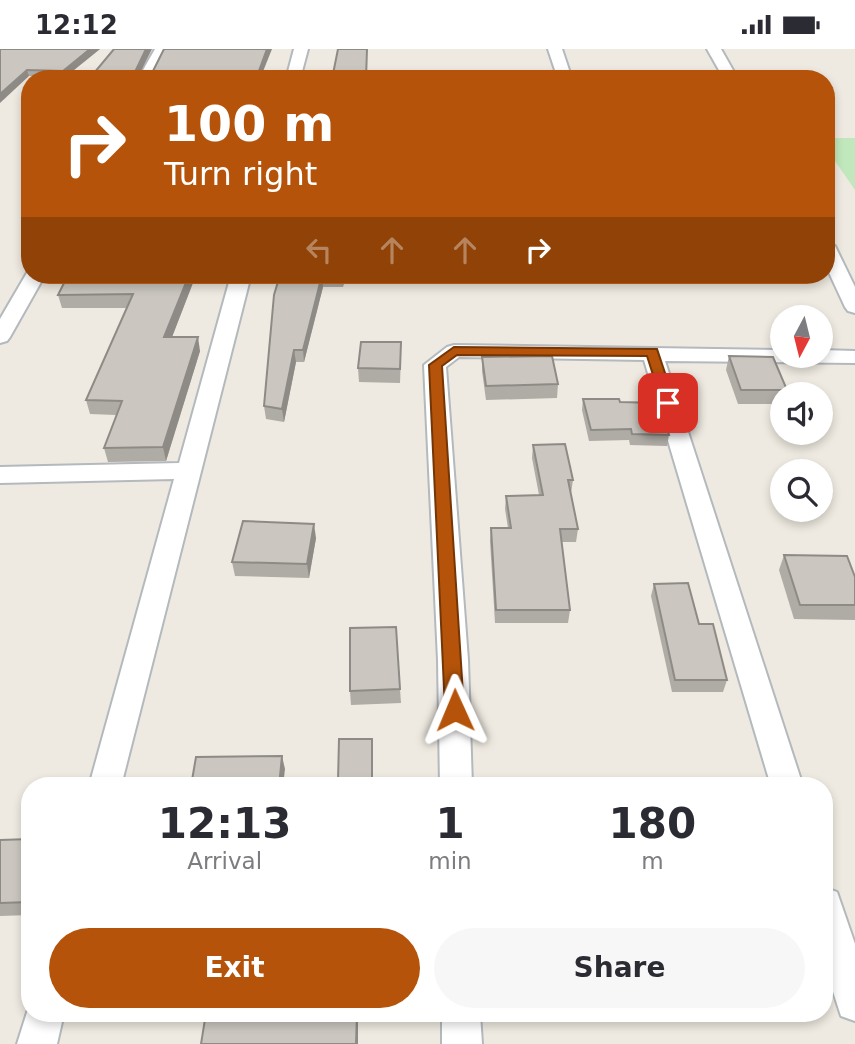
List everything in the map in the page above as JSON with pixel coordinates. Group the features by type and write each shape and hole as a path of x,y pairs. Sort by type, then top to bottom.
{"street":[{"path":"150,70 162,49"},
{"path":"295,70 301,49"},
{"path":"555,49 562,70"},
{"path":"714,49 726,70"},
{"path":"835,265 855,307"},
{"path":"0,337 30,284"},
{"path":"107,777 239,284"},
{"path":"456,777 453,660 435,365 454,351 855,357"},
{"path":"652,352 785,777"},
{"path":"0,475 189,471"},
{"path":"833,932 855,1002"},
{"path":"37,1044 43,1022"},
{"path":"461,1022 462,1044"}],"green space":[{"path":"835,138 855,138 855,190 835,161"}],"building":[{"path":"0,49 90,49 64,70 21,70 21,75 0,94"},
{"path":"114,49 146,49 136,70 96,70"},
{"path":"164,49 267,49 259,70 154,70"},
{"path":"338,49 367,49 366,70 334,70"},
{"path":"64,284 185,284 164,337 198,337 163,447 104,448 122,401 86,400 133,294 58,295"},
{"path":"277,284 320,284 303,350 294,350 282,409 264,406"},
{"path":"361,342 401,342 400,369 358,368"},
{"path":"552,356 558,384 486,386 482,357"},
{"path":"729,356 770,357 770,368 778,368 784,382 770,382 770,390 741,390"},
{"path":"583,399 659,403 669,435 632,434 631,429 591,430"},
{"path":"565,444 573,480 568,480 578,529 560,529 570,610 496,610 491,528 511,528 506,496 543,495 533,445"},
{"path":"243,521 314,524 307,564 232,562"},
{"path":"784,555 847,556 855,577 855,605 800,605"},
{"path":"688,583 699,624 713,624 727,680 675,680 654,584"},
{"path":"396,627 400,689 350,691 350,628"},
{"path":"339,739 372,739 372,777 338,777"},
{"path":"282,756 280,777 193,777 196,757"},
{"path":"21,839 21,902 0,903 0,840"},
{"path":"205,1022 357,1022 356,1044 201,1044"}],"route":[{"path":"455,710 435,365 454,351 652,352 668,403"}]}
